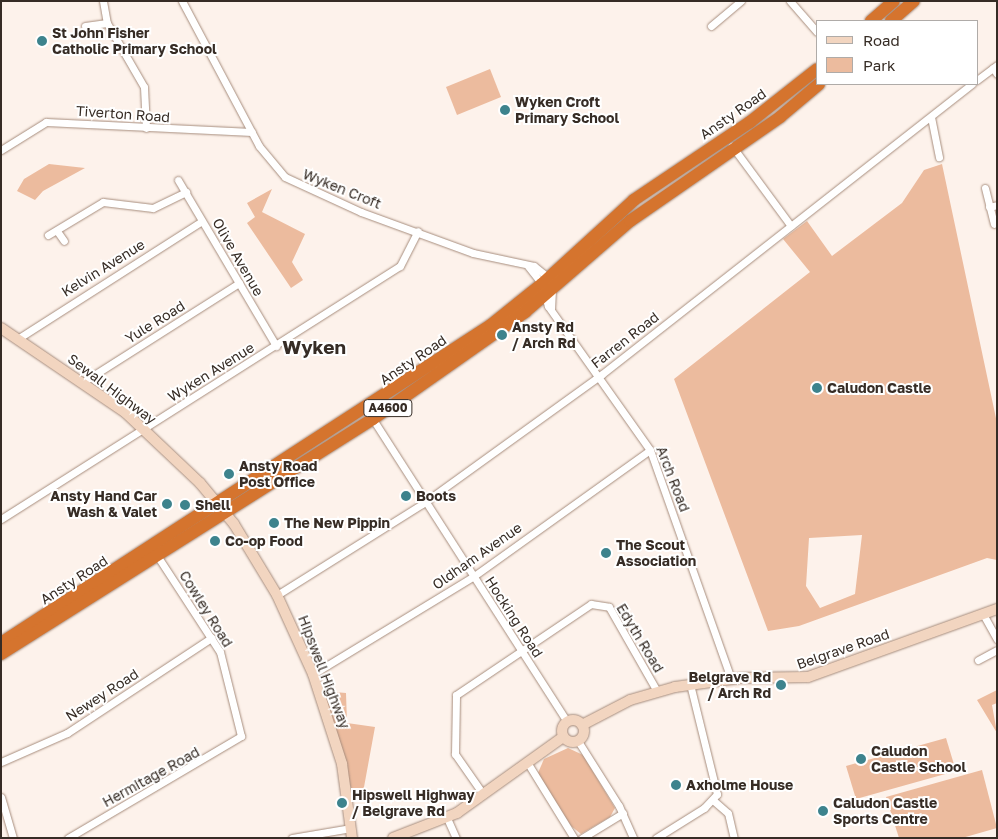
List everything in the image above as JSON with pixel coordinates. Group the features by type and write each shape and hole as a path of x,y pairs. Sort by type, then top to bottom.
{"highway":[{"path":"872,20 894,1"},
{"path":"892,20 914,1"},
{"name":"Ansty Road","path":"547,287 634,200 726,138 816,69"},
{"name":"Ansty Road","path":"1,643 372,417 547,287 637,215 734,149 818,85"},
{"name":"Ansty Road","path":"1,654 158,557 222,508"}],"street":[{"path":"103,1 106,23 144,87 146,128"},
{"name":"Wyken Croft","path":"182,1 252,132 271,163 292,182 473,253 528,266 547,287"},
{"path":"711,26 741,1"},
{"path":"790,1 816,31"},
{"path":"85,26 106,23"},
{"path":"978,79 996,69"},
{"name":"Farren Road","path":"277,595 426,502 598,377 971,85"},
{"path":"930,117 939,157"},
{"name":"Tiverton Road","path":"1,150 46,122 252,132"},
{"path":"726,138 791,226"},
{"name":"Olive Avenue","path":"178,180 276,346"},
{"path":"985,188 993,206 994,224"},
{"path":"48,235 106,201 153,208 186,192"},
{"name":"Kelvin Avenue","path":"19,338 202,221"},
{"path":"57,231 64,242"},
{"name":"Wyken Avenue","path":"1,519 400,266 418,231"},
{"name":"Yule Road","path":"83,382 239,283"},
{"name":"Arch Road","path":"547,287 551,309 650,450 731,678"},
{"name":"Sewall Highway","path":"1,328 19,338 83,382 145,429 222,508"},
{"name":"Hocking Road","path":"372,417 567,722"},
{"name":"Oldham Avenue","path":"313,674 474,576 650,450"},
{"name":"Hipswell Highway","path":"222,508 277,595 313,674 342,764 352,833"},
{"name":"Cowley Road","path":"158,557 211,638 223,660 241,734"},
{"name":"Edyth Road","path":"523,654 592,604 604,604 657,692"},
{"name":"Belgrave Road","path":"582,725 657,692 690,684 731,678 808,677 997,609"},
{"path":"983,614 997,639"},
{"name":"Newey Road","path":"1,762 67,733 211,638"},
{"path":"978,660 997,650"},
{"path":"483,794 455,754 456,696 523,654"},
{"path":"656,838 714,801 718,783 690,684"},
{"path":"393,838 448,818 563,737 567,722 582,725 578,740 623,813 632,838"},
{"name":"Hermitage Road","path":"68,838 236,743 241,734"},
{"path":"563,737 578,740"},
{"path":"527,762 574,838"},
{"path":"1,797 13,838"},
{"path":"714,801 728,813 734,838"},
{"path":"582,838 623,813"},
{"path":"448,818 456,838"},
{"path":"292,838 352,833"}],"green space":[{"path":"490,69 501,97 457,115 446,87"},
{"path":"49,164 85,168 43,191 35,200 17,191 24,179"},
{"path":"942,164 997,423 997,560 987,558 799,626 768,631 674,379 810,272 783,239 807,221 832,256 902,203 924,170","holes":["862,535 855,594 820,608 806,586 809,538"]},
{"path":"272,189 262,212 305,234 292,262 303,280 291,288 247,223 255,217 247,203"},
{"path":"997,690 997,703 992,705 997,733 977,700"},
{"path":"323,691 346,693 347,723 375,727 362,798 354,799"},
{"path":"946,738 956,771 856,799 846,766"},
{"path":"568,748 583,755 615,808 610,817 581,834 571,826 538,773 544,759"},
{"path":"982,770 997,828 962,838 899,838 886,797"}],"place":[{"name":"St John Fisher Catholic Primary School","path":"42,41"},
{"name":"Wyken Croft Primary School","path":"505,110"},
{"name":"Ansty Rd / Arch Rd","path":"502,335"},
{"name":"Caludon Castle","path":"817,388"},
{"name":"Ansty Road Post Office","path":"229,474"},
{"name":"Boots","path":"406,496"},
{"name":"Ansty Hand Car Wash & Valet","path":"167,504"},
{"name":"Shell","path":"185,505"},
{"name":"The New Pippin","path":"274,523"},
{"name":"Co-op Food","path":"215,541"},
{"name":"The Scout Association","path":"606,553"},
{"name":"Belgrave Rd / Arch Rd","path":"781,685"},
{"name":"Caludon Castle School","path":"861,759"},
{"name":"Axholme House","path":"676,785"},
{"name":"Hipswell Highway / Belgrave Rd","path":"342,803"},
{"name":"Caludon Castle Sports Centre","path":"823,811"}],"district":[{"name":"Wyken","path":"314,347"}]}
